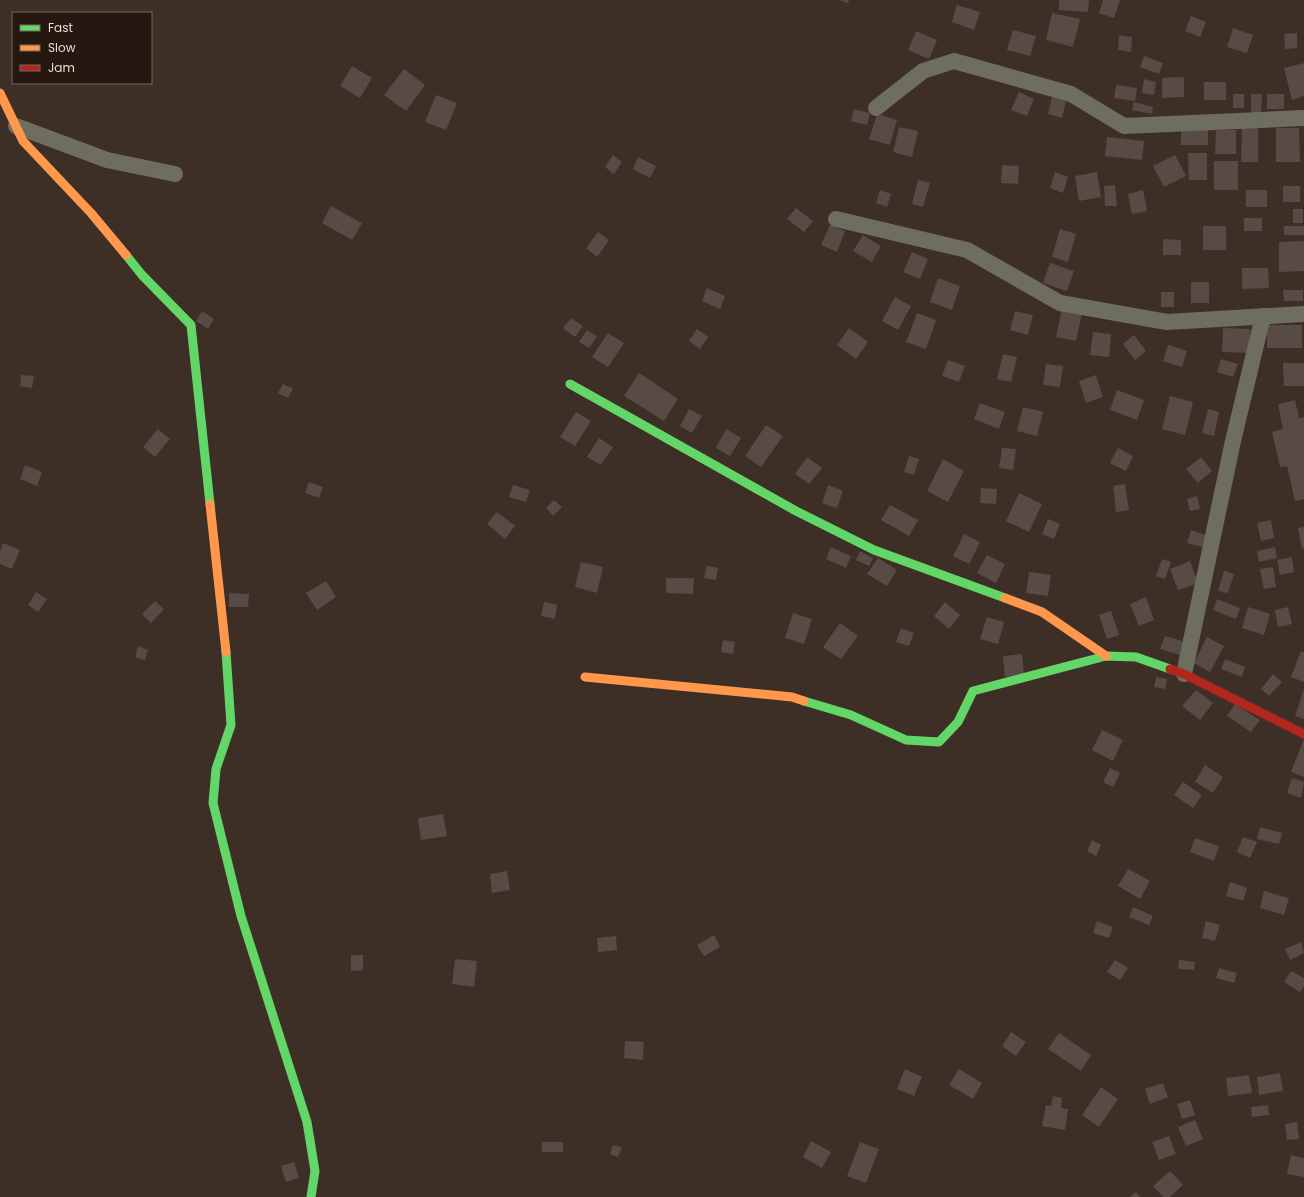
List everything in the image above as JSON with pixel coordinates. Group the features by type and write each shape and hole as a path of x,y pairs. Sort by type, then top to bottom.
{"street":[{"path":"876,108 923,71 954,61 1071,94 1124,126 1304,118"},
{"path":"0,93 23,141 91,213 142,275 191,325 228,672 231,725 216,769 213,803 241,916 307,1122 315,1171 311,1197"},
{"path":"16,126 107,160 175,174"},
{"path":"836,219 967,250 1060,303 1167,322 1304,314"},
{"path":"1184,674 1233,441 1263,316"},
{"path":"570,384 817,522 874,550 1042,612 1106,656"},
{"path":"585,676 792,697 851,715 906,740 939,742 958,722 973,692 1106,656 1136,657 1184,674 1304,734"}],"building":[{"path":"839,0 849,0 848,3"},
{"path":"1059,0 1089,0 1088,12 1059,10"},
{"path":"1103,0 1120,0 1114,18 1099,13"},
{"path":"957,5 980,12 974,30 952,22"},
{"path":"1052,13 1080,19 1073,47 1046,40"},
{"path":"1191,16 1206,22 1200,37 1185,31"},
{"path":"1233,28 1253,35 1247,53 1227,47"},
{"path":"1013,30 1036,36 1030,56 1007,50"},
{"path":"916,31 937,40 929,59 908,50"},
{"path":"1297,33 1297,48 1285,49 1284,34"},
{"path":"1119,35 1132,37 1131,52 1118,50"},
{"path":"1144,56 1163,63 1159,74 1140,67"},
{"path":"1304,63 1304,96 1292,100 1284,68"},
{"path":"352,66 372,78 360,98 340,86"},
{"path":"404,69 425,85 406,111 384,95"},
{"path":"1184,77 1184,97 1162,98 1162,78"},
{"path":"1144,79 1156,82 1154,95 1142,93"},
{"path":"1204,82 1226,82 1226,100 1204,100"},
{"path":"1116,85 1137,88 1135,101 1114,98"},
{"path":"1019,92 1034,99 1027,116 1011,110"},
{"path":"1233,94 1244,94 1244,108 1233,108"},
{"path":"1251,94 1262,94 1261,114 1251,114"},
{"path":"1267,94 1284,94 1284,109 1267,109"},
{"path":"436,95 457,103 446,130 425,122"},
{"path":"1052,97 1066,101 1062,118 1048,114"},
{"path":"1134,102 1153,107 1152,114 1132,110"},
{"path":"854,109 870,113 867,125 851,121"},
{"path":"877,114 897,120 890,145 869,139"},
{"path":"899,127 918,131 912,157 893,152"},
{"path":"1242,128 1258,128 1258,162 1241,162"},
{"path":"1276,128 1299,128 1300,162 1276,162"},
{"path":"1181,129 1208,129 1208,145 1181,145"},
{"path":"1216,130 1236,130 1236,154 1215,154"},
{"path":"1107,137 1144,141 1142,160 1105,156"},
{"path":"1188,153 1207,153 1207,180 1189,180"},
{"path":"613,155 622,162 614,174 605,167"},
{"path":"1175,155 1186,176 1164,187 1153,166"},
{"path":"638,157 656,166 650,178 633,169"},
{"path":"1214,161 1238,161 1238,190 1214,190"},
{"path":"1002,165 1019,166 1018,184 1001,183"},
{"path":"1055,172 1068,177 1063,193 1050,188"},
{"path":"1097,172 1101,197 1079,201 1075,176"},
{"path":"918,180 930,183 923,207 912,204"},
{"path":"1115,185 1117,206 1105,206 1104,186"},
{"path":"1283,186 1300,186 1300,202 1283,202"},
{"path":"880,190 891,194 887,207 876,203"},
{"path":"1143,190 1147,211 1132,214 1128,194"},
{"path":"1246,190 1267,190 1267,207 1246,207"},
{"path":"331,206 362,223 352,240 322,223"},
{"path":"796,208 813,221 804,232 787,219"},
{"path":"1293,209 1303,209 1303,223 1293,223"},
{"path":"1244,218 1262,218 1262,231 1244,231"},
{"path":"830,225 845,231 837,252 821,245"},
{"path":"1203,226 1226,226 1226,250 1203,250"},
{"path":"1284,226 1304,226 1304,235 1284,235"},
{"path":"1060,229 1076,234 1068,262 1052,257"},
{"path":"598,232 609,240 597,257 586,248"},
{"path":"863,235 881,246 872,262 853,251"},
{"path":"1163,239 1181,240 1181,255 1163,255"},
{"path":"1304,241 1304,271 1279,272 1279,242"},
{"path":"912,252 928,259 920,279 903,272"},
{"path":"1050,263 1074,271 1067,291 1043,283"},
{"path":"1242,268 1268,268 1269,288 1242,289"},
{"path":"938,278 960,286 952,310 930,302"},
{"path":"1191,282 1209,282 1209,303 1191,303"},
{"path":"707,288 725,296 720,309 702,301"},
{"path":"1283,290 1303,290 1303,301 1284,301"},
{"path":"1161,292 1174,292 1174,307 1161,307"},
{"path":"895,297 911,306 898,330 882,321"},
{"path":"1062,308 1082,313 1076,341 1056,337"},
{"path":"202,311 214,319 208,329 196,321"},
{"path":"1015,311 1033,315 1028,335 1010,330"},
{"path":"917,313 936,320 926,349 906,342"},
{"path":"571,318 583,326 575,337 563,328"},
{"path":"1267,325 1302,325 1302,348 1267,348"},
{"path":"849,328 868,342 856,359 837,345"},
{"path":"1223,328 1250,329 1249,353 1222,352"},
{"path":"697,329 708,337 700,349 689,341"},
{"path":"587,330 597,336 589,348 579,342"},
{"path":"1093,332 1111,334 1109,357 1090,355"},
{"path":"608,333 624,343 608,367 592,357"},
{"path":"1134,335 1146,351 1135,360 1123,344"},
{"path":"1168,345 1187,351 1182,367 1163,361"},
{"path":"1003,354 1017,357 1011,382 997,379"},
{"path":"1221,359 1238,364 1233,377 1217,372"},
{"path":"948,360 965,366 959,382 942,376"},
{"path":"1283,363 1304,363 1304,386 1284,386"},
{"path":"1046,364 1063,366 1060,387 1043,385"},
{"path":"639,373 678,399 664,421 624,396"},
{"path":"21,375 34,376 32,388 20,386"},
{"path":"1096,375 1103,397 1086,403 1079,381"},
{"path":"283,384 293,389 288,398 278,393"},
{"path":"1117,390 1144,400 1137,420 1110,410"},
{"path":"1170,396 1193,402 1185,435 1162,429"},
{"path":"1295,400 1299,418 1304,417 1304,499 1295,501 1287,466 1280,467 1272,432 1283,429 1278,404"},
{"path":"980,403 1005,412 999,429 974,419"},
{"path":"1023,407 1043,412 1037,436 1017,431"},
{"path":"689,409 702,416 692,433 680,426"},
{"path":"1208,409 1219,412 1214,436 1202,433"},
{"path":"576,412 591,421 575,446 560,437"},
{"path":"766,425 783,436 761,467 745,456"},
{"path":"158,429 170,439 155,457 143,447"},
{"path":"726,429 741,438 730,456 716,448"},
{"path":"599,438 613,447 601,465 587,457"},
{"path":"1002,448 1016,449 1013,470 999,468"},
{"path":"1118,448 1133,456 1126,471 1110,463"},
{"path":"909,456 919,459 914,475 904,472"},
{"path":"807,457 822,468 809,484 795,474"},
{"path":"1201,457 1212,471 1198,483 1186,469"},
{"path":"943,459 964,471 948,502 927,491"},
{"path":"25,465 42,472 37,486 20,479"},
{"path":"309,482 323,487 319,498 305,493"},
{"path":"1125,484 1129,510 1116,512 1113,486"},
{"path":"513,485 530,490 526,502 509,497"},
{"path":"828,485 843,491 837,508 822,503"},
{"path":"981,488 997,489 996,504 980,503"},
{"path":"1019,493 1042,504 1029,532 1006,521"},
{"path":"1197,496 1200,509 1190,511 1187,499"},
{"path":"554,500 562,507 553,516 546,508"},
{"path":"890,505 918,520 909,536 881,520"},
{"path":"497,512 515,526 505,539 487,524"},
{"path":"1048,519 1060,524 1054,539 1042,534"},
{"path":"1271,520 1274,538 1261,541 1257,523"},
{"path":"1304,527 1304,548 1302,549 1298,528"},
{"path":"1191,530 1206,535 1202,547 1187,543"},
{"path":"964,534 980,542 969,564 953,556"},
{"path":"3,543 20,550 12,569 0,564 0,551"},
{"path":"831,547 851,556 846,568 826,559"},
{"path":"1275,547 1277,558 1259,562 1257,551"},
{"path":"860,551 873,558 869,566 856,560"},
{"path":"987,555 1005,564 996,583 977,573"},
{"path":"1292,557 1294,572 1280,575 1277,560"},
{"path":"878,558 897,570 887,586 867,574"},
{"path":"1162,559 1171,562 1165,579 1156,576"},
{"path":"1190,561 1198,583 1178,590 1170,569"},
{"path":"581,562 603,567 597,593 575,587"},
{"path":"707,566 718,568 716,580 704,578"},
{"path":"1273,567 1276,587 1264,589 1260,569"},
{"path":"1224,571 1234,574 1228,593 1218,591"},
{"path":"1029,572 1051,575 1048,596 1026,593"},
{"path":"666,578 694,578 693,594 666,593"},
{"path":"326,581 336,597 317,610 306,593"},
{"path":"36,592 47,599 38,612 28,605"},
{"path":"229,593 249,594 248,607 229,607"},
{"path":"1146,597 1154,620 1139,626 1130,604"},
{"path":"1217,599 1240,608 1236,619 1213,610"},
{"path":"155,601 164,609 151,623 142,614"},
{"path":"544,602 557,605 555,619 541,616"},
{"path":"945,602 960,615 949,629 934,616"},
{"path":"1248,607 1270,614 1264,635 1242,628"},
{"path":"1288,607 1292,624 1278,627 1275,610"},
{"path":"1111,611 1119,635 1107,639 1099,615"},
{"path":"793,613 812,619 804,644 785,638"},
{"path":"987,617 1004,622 998,644 980,639"},
{"path":"840,623 858,636 841,659 823,647"},
{"path":"901,628 914,633 909,646 896,642"},
{"path":"1165,636 1185,642 1180,655 1160,649"},
{"path":"1207,637 1224,646 1210,672 1194,663"},
{"path":"723,640 735,642 733,654 721,652"},
{"path":"138,646 148,650 145,660 135,657"},
{"path":"1301,651 1304,652 1304,682 1291,677"},
{"path":"1022,654 1024,674 1005,677 1003,656"},
{"path":"1225,659 1245,667 1242,677 1221,669"},
{"path":"1273,674 1282,682 1269,696 1261,689"},
{"path":"1156,677 1167,679 1165,689 1154,687"},
{"path":"1304,689 1304,719 1295,716"},
{"path":"1196,690 1213,703 1200,720 1182,706"},
{"path":"1235,704 1260,720 1251,732 1227,716"},
{"path":"1102,730 1123,740 1113,761 1092,750"},
{"path":"1304,739 1304,777 1291,772"},
{"path":"1205,765 1223,777 1213,793 1195,782"},
{"path":"1110,768 1120,773 1113,787 1103,782"},
{"path":"1292,778 1304,782 1301,798 1287,793"},
{"path":"1183,782 1202,795 1193,808 1174,795"},
{"path":"443,814 447,836 421,840 418,818"},
{"path":"1260,827 1282,833 1279,844 1257,839"},
{"path":"1243,837 1257,842 1250,858 1237,852"},
{"path":"1195,838 1219,846 1214,861 1190,852"},
{"path":"1092,840 1101,845 1096,856 1087,851"},
{"path":"1128,869 1150,881 1140,899 1118,886"},
{"path":"507,871 510,890 492,893 490,874"},
{"path":"1230,882 1247,888 1243,901 1226,896"},
{"path":"1264,891 1289,898 1284,915 1260,908"},
{"path":"1133,907 1153,916 1149,925 1129,917"},
{"path":"1097,921 1113,927 1109,938 1093,933"},
{"path":"1206,921 1220,925 1215,941 1202,938"},
{"path":"714,935 720,947 704,956 697,945"},
{"path":"616,936 617,950 598,952 597,938"},
{"path":"1301,942 1304,953 1290,960 1285,949"},
{"path":"351,955 363,955 363,970 351,971"},
{"path":"455,959 477,961 474,987 452,984"},
{"path":"1115,960 1128,968 1120,980 1107,972"},
{"path":"1179,960 1195,962 1194,970 1178,969"},
{"path":"1219,968 1237,973 1234,983 1216,978"},
{"path":"1291,971 1304,978 1304,986 1300,992 1284,982"},
{"path":"1011,1032 1026,1042 1016,1056 1002,1046"},
{"path":"1059,1033 1091,1055 1081,1071 1048,1049"},
{"path":"625,1041 644,1042 643,1060 624,1058"},
{"path":"905,1069 922,1077 914,1096 897,1089"},
{"path":"959,1069 982,1083 973,1099 949,1085"},
{"path":"1280,1073 1283,1091 1259,1095 1257,1077"},
{"path":"1249,1075 1252,1093 1228,1096 1226,1078"},
{"path":"1163,1083 1168,1097 1150,1104 1145,1089"},
{"path":"1101,1087 1118,1099 1099,1127 1082,1115"},
{"path":"1053,1096 1062,1098 1061,1108 1068,1109 1065,1130 1042,1126 1046,1105 1051,1106"},
{"path":"1190,1100 1195,1115 1182,1119 1177,1104"},
{"path":"1268,1105 1269,1115 1252,1117 1251,1107"},
{"path":"1195,1120 1203,1139 1186,1146 1178,1127"},
{"path":"1297,1122 1299,1139 1287,1140 1285,1124"},
{"path":"1169,1136 1176,1154 1159,1160 1152,1142"},
{"path":"811,1141 831,1152 822,1168 803,1157"},
{"path":"542,1142 563,1142 563,1152 542,1152"},
{"path":"860,1142 879,1149 866,1183 847,1176"},
{"path":"613,1145 622,1147 618,1157 610,1154"},
{"path":"1291,1155 1304,1158 1304,1177 1287,1174"},
{"path":"294,1162 299,1178 286,1182 281,1166"},
{"path":"1170,1171 1183,1185 1170,1197 1163,1197 1153,1186"},
{"path":"1136,1192 1140,1197 1130,1197"}],"traffic: fast":[{"path":"126,255 142,275 191,325 210,504"},
{"path":"570,384 796,511 874,550 1005,598"},
{"path":"226,652 231,725 216,769 213,803 241,916 307,1122 315,1171 311,1197"},
{"path":"804,701 851,715 906,740 939,742 958,722 973,691 1106,656 1136,657 1170,669"}],"traffic: slow":[{"path":"0,93 23,141 91,213 126,255"},
{"path":"210,504 226,652"},
{"path":"1005,598 1042,612 1106,656"},
{"path":"585,677 792,697 804,701"}],"traffic: jam":[{"path":"1170,669 1184,674 1304,734"}]}
